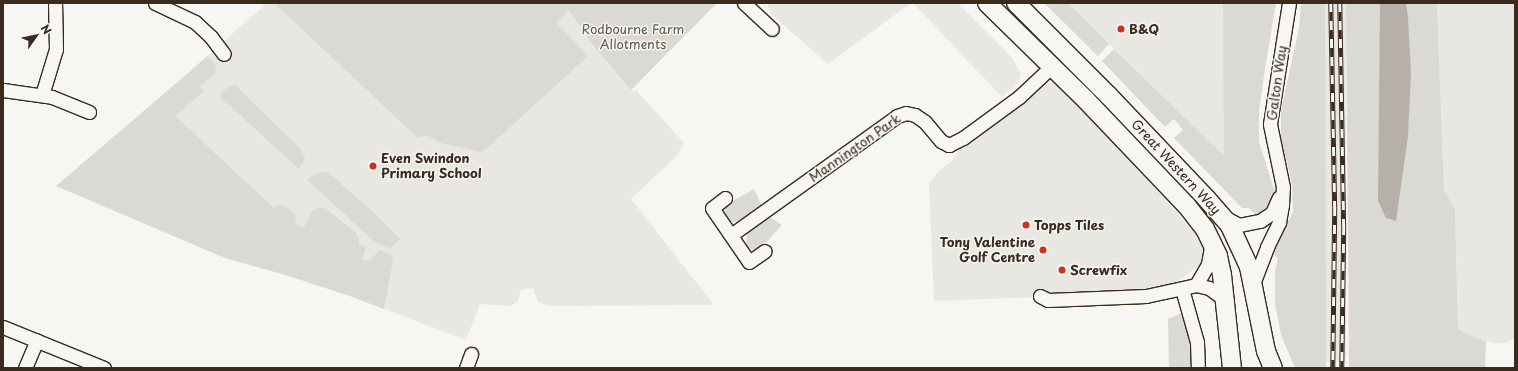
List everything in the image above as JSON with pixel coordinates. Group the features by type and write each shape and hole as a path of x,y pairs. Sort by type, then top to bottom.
{"main road":[{"name":"Great Western Way","path":"987,3 1052,66 1187,206 1212,240 1218,256 1226,300 1232,368"},
{"name":"Great Western Way","path":"1016,3 1108,95 1222,215 1230,226 1244,254 1253,284 1266,351 1273,368"}],"street":[{"path":"42,95 56,49 55,3"},
{"name":"Galton Way","path":"1253,284 1267,247 1279,222 1283,187 1270,124 1289,3"},
{"path":"164,5 187,17 203,28 224,54"},
{"path":"750,5 772,29"},
{"name":"Mannington Park","path":"731,235 897,116 906,113 915,115 925,122 941,141 949,145 963,138 1019,97 1052,66"},
{"path":"3,90 42,95 88,112"},
{"path":"1222,215 1240,225 1260,221 1272,213 1283,187"},
{"path":"725,198 712,208 749,262 765,251"},
{"path":"1196,285 1208,264 1212,240"},
{"path":"1040,296 1048,300 1105,299 1146,296 1196,285 1209,288 1226,300"},
{"path":"1182,289 1197,342 1198,368"},
{"path":"3,326 104,368"},
{"path":"25,368 37,340"},
{"path":"466,368 471,354"}],"shaded area":[{"name":"Even Swindon Primary School","path":"267,3 564,3 592,44 631,90 634,92 636,90 684,143 677,156 631,199 714,305 547,306 538,301 533,288 521,290 518,301 511,306 480,304 466,340 350,296 289,276 56,186 145,111"},
{"path":"767,3 911,3 828,64 771,14"},
{"path":"913,3 958,3 1012,58 1021,74 1018,83 1002,97"},
{"path":"1068,3 1223,3 1225,155 1222,155"},
{"path":"1325,3 1346,3 1346,362 1325,362"},
{"path":"1380,3 1406,3 1408,18 1411,73 1408,136 1396,221 1386,218 1378,201"},
{"path":"1437,3 1515,3 1515,337 1507,343 1486,341 1473,337 1458,329 1455,209 1444,190"},
{"path":"1048,83 1059,85 1193,230 1205,252 1203,263 1178,281 1163,286 1165,300 1041,304 1040,297 934,301 929,183 942,168 953,160 960,147 1040,86"}],"green space":[{"name":"Rodbourne Farm Allotments","path":"274,3 717,3 631,90 592,44 569,10 556,23 588,56 484,151 481,152 441,143 427,135 418,138"},
{"path":"1044,3 1068,3 1109,44 1098,56"},
{"path":"1223,3 1276,3 1259,112 1259,142 1275,193 1272,203 1257,216 1249,208 1242,208 1174,138 1183,130 1174,119 1165,127 1102,61 1114,49 1224,155"},
{"path":"1301,3 1325,3 1326,368 1295,368 1281,335 1275,304 1275,271 1278,258 1273,254 1293,211 1292,183 1281,139 1281,110 1299,28"},
{"path":"1346,3 1437,3 1444,190 1455,209 1458,329 1473,337 1486,341 1485,368 1349,368"},
{"path":"208,56 216,65 215,74 200,86 204,91 175,116 274,208 281,204 295,214 296,225 304,227 312,211 318,208 325,208 356,233 359,239 359,245 366,247 362,260 371,260 379,250 391,254 393,261 384,309 289,276 225,258 56,186"},
{"path":"235,85 301,149 305,159 299,169 219,96 230,86"},
{"path":"323,172 329,173 371,210 400,239 390,249 376,243 307,180 315,174"},
{"path":"754,189 762,206 737,222 729,222 724,213 727,204"},
{"path":"768,216 782,225 762,247 755,250 748,248 746,246 747,234"},
{"path":"1181,313 1191,345 1192,368 1169,368 1168,319"}],"railway":[{"path":"1331,3 1335,207 1333,368"},
{"path":"1340,3 1344,226 1342,368"}],"place":[{"name":"B&Q","path":"1121,29"},
{"name":"Even Swindon Primary School","path":"373,166"},
{"name":"Topps Tiles","path":"1026,225"},
{"name":"Tony Valentine Golf Centre","path":"1043,250"},
{"name":"Screwfix","path":"1062,270"}]}
